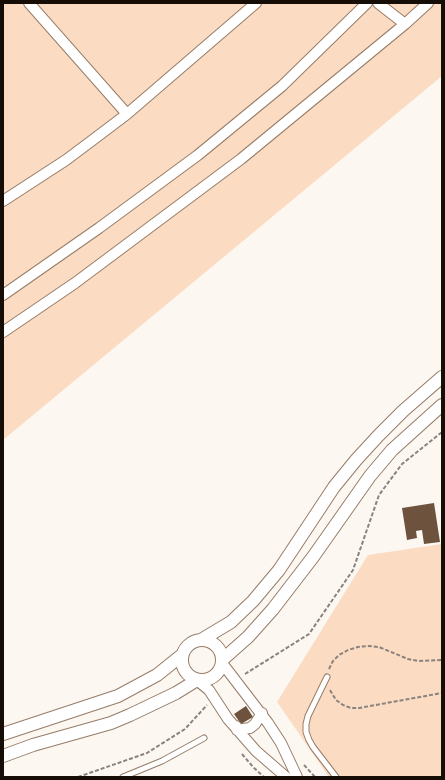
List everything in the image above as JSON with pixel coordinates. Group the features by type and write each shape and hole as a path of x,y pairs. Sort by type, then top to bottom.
{"street":[{"path":"29,3 126,114"},
{"path":"3,201 66,160 126,114 256,3"},
{"path":"3,295 99,228 198,155 282,86 367,3"},
{"path":"378,3 405,24"},
{"path":"3,332 75,283 240,159 405,24 428,3"},
{"path":"442,377 403,411 356,460 334,487 279,570 254,601 231,622 201,640 191,643 184,650 182,655 182,666 184,671 192,678 203,681 212,678 219,671 222,661 248,637 277,604 313,557 370,476 392,450 442,405"},
{"path":"201,640 212,642 216,646 221,655 222,661 235,680 262,713 281,743 297,777"},
{"path":"3,734 118,696 157,675 182,655"},
{"path":"198,680 212,694 223,713 237,730 267,762 286,777"},
{"path":"3,756 33,745 130,716 198,680"},
{"path":"237,730 250,728 255,724 262,713"}],"lane":[{"path":"327,677 308,716 306,732 313,748 336,777"},
{"path":"123,777 170,757 204,738"}],"path":[{"path":"235,680 309,634 353,570 379,495 402,464 442,432"},
{"path":"442,660 418,661 408,659 379,647 358,647 339,655 331,665 327,677 328,685 334,696 343,705 351,708 359,708 442,693"},
{"path":"78,777 147,753 185,729 206,708 212,694"}],"shaded area":[{"path":"3,3 442,3 442,76 3,440"},
{"path":"442,544 442,777 329,777 277,702 368,555"}],"building":[{"path":"434,503 440,542 424,544 422,530 416,531 417,538 407,540 402,508"},
{"path":"246,706 253,717 241,724 234,714"}]}
